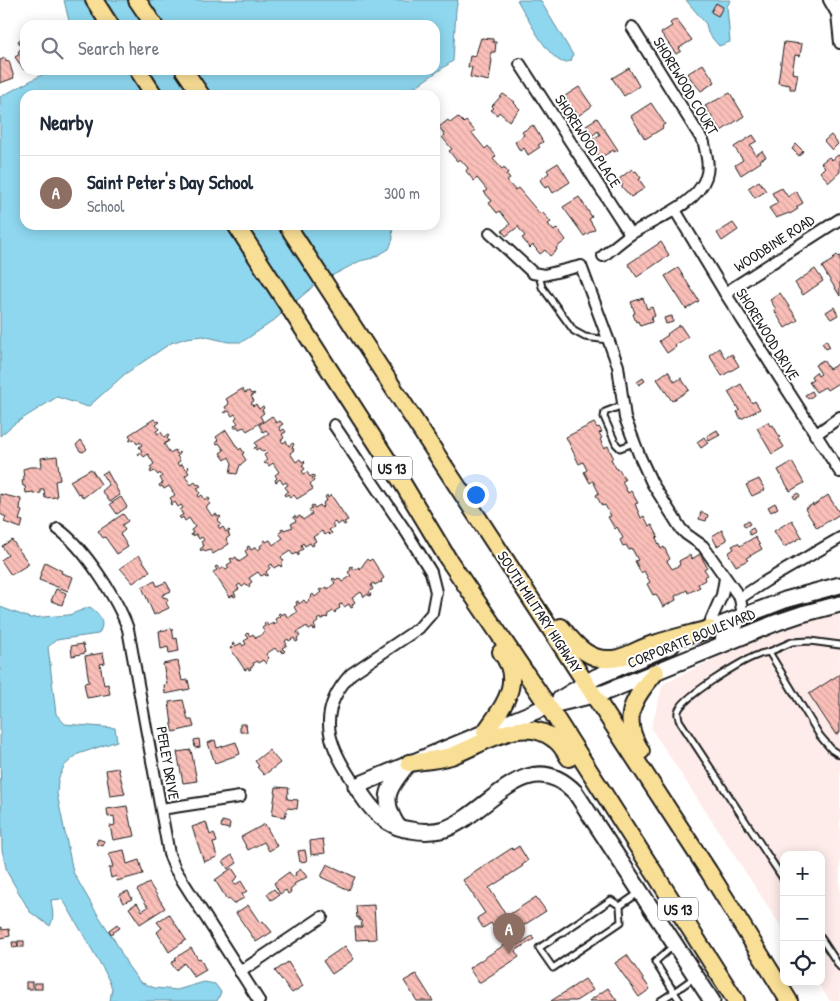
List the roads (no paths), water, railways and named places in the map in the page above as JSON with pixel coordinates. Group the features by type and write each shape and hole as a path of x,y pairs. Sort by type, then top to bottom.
{"main road":[{"path":"94,0 107,20"},
{"path":"137,0 151,20"},
{"path":"141,75 151,90"},
{"path":"187,75 198,90"},
{"name":"US 13","path":"239,230 448,559 548,706 736,1001"},
{"name":"SOUTH MILITARY HIGHWAY","path":"290,230 709,872 788,1001"},
{"path":"448,559 474,612 509,664 511,672 508,693 504,704 485,732"},
{"path":"517,576 574,644 585,653 600,659 618,658 652,644 709,629"},
{"path":"656,672 640,690 635,699 632,707 631,731 635,742 676,804 709,872"},
{"path":"409,763 449,757 512,731 527,729 539,731 557,741 619,817"}],"street":[{"path":"829,0 837,14"},
{"path":"840,0 837,14 840,43"},
{"name":"SHOREWOOD COURT","path":"603,256 630,234 675,210 691,198 706,178 708,164 704,143 632,27"},
{"name":"SHOREWOOD PLACE","path":"520,64 630,234"},
{"name":"SHOREWOOD DRIVE","path":"675,210 725,293 840,472"},
{"name":"WOODBINE ROAD","path":"725,293 840,219"},
{"path":"490,233 527,268 539,275 581,266 620,376 625,418 652,483 681,529 703,546 740,598 743,616 735,630 686,659"},
{"path":"815,434 840,417"},
{"path":"334,425 429,568 435,582 436,592 432,613 420,628 351,674 336,695 329,721 333,747 340,763 381,818 398,827 417,832 432,832 457,823 517,781 529,776 550,776 560,780 574,792 710,1000"},
{"name":"PEFLEY DRIVE","path":"58,529 76,544 116,601 123,615 128,629 169,854 175,869 259,1001"},
{"path":"740,598 840,538"},
{"path":"709,629 722,595 725,578"},
{"name":"CORPORATE BOULEVARD","path":"590,689 596,677 709,629 785,600 840,586"},
{"name":"CORPORATE BOULEVARD","path":"356,786 590,689 606,692 778,622 840,604"},
{"path":"398,827 388,808 387,800 392,784 409,763"},
{"path":"161,809 240,798"},
{"path":"240,972 322,918"}],"lane":[{"path":"539,275 542,287 574,331 585,338 608,340"},
{"path":"623,404 605,412 604,417 616,444 620,448 634,443"},
{"path":"780,874 679,720 678,712 683,703 709,683 758,654 769,652 792,642 810,641 840,645"},
{"path":"769,652 820,736 832,750 840,755"},
{"path":"620,906 640,892"},
{"path":"610,900 620,906 621,922 552,968 539,948 610,900"},
{"path":"823,941 840,967"},
{"path":"675,945 655,962 680,1001"},
{"path":"660,1001 696,976"}],"water":[{"path":"64,0 458,0 453,61 440,70 440,20 69,20"},
{"path":"517,0 540,0 573,55 571,61 564,62 554,57 536,33"},
{"path":"686,0 731,0 727,6 730,42 719,46 708,33 706,24"},
{"path":"42,75 432,75 410,90 20,90 20,230 392,230 393,239 389,249 373,258 360,261 316,284 272,322 242,342 228,342 203,336 186,338 171,343 125,374 88,407 57,397 14,424 0,436 0,97"},
{"path":"0,607 30,618 69,615 90,607 101,619 102,626 98,634 56,640 48,647 56,714 65,724 115,728 117,741 78,754 64,766 58,780 57,794 73,872 128,966 140,982 155,988 177,990 204,982 215,984 221,992 217,1001 110,1001 112,988 105,972 65,903 61,899 51,900 53,916 50,926 30,912 7,872 2,850"}],"place":[{"name":"Saint Peter's Day School","path":"509,954"}]}
